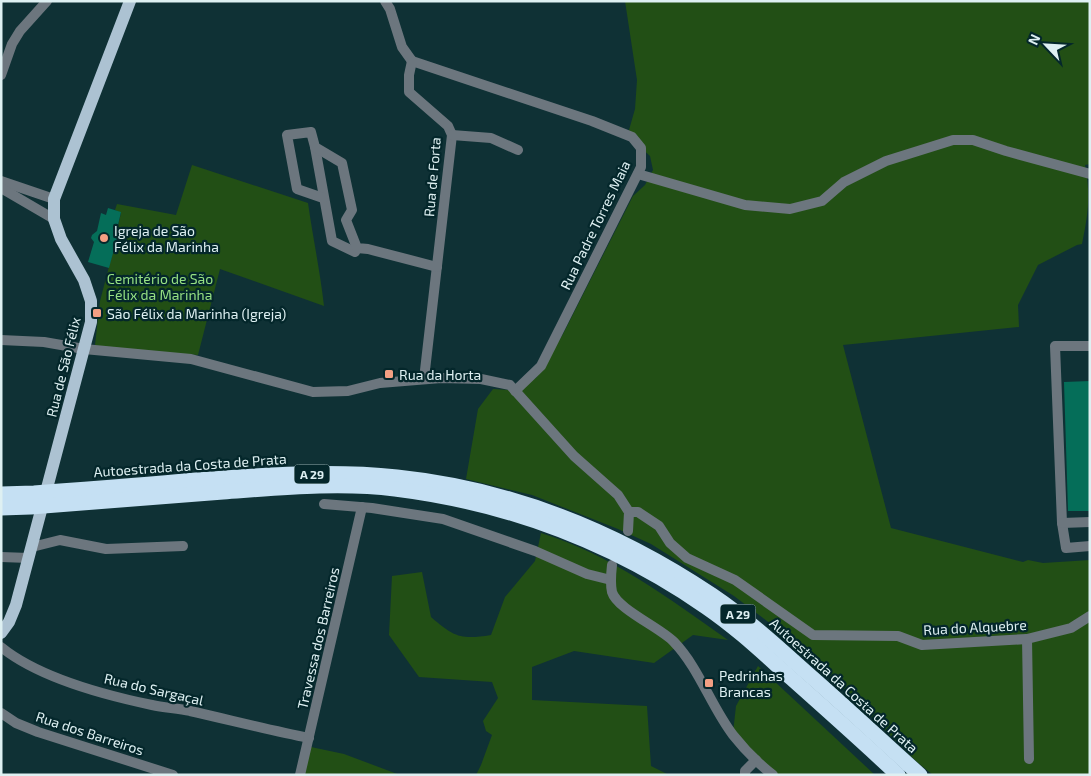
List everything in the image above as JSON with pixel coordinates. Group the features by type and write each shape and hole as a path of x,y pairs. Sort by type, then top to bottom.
{"highway":[{"name":"Autoestrada da Costa de Prata","path":"1,494 268,474 340,474 397,477 459,486 513,500 584,524 615,538 652,557 712,596 760,631 920,775"},
{"name":"A 29","path":"1,508 269,489 336,487 394,489 456,499 508,512 546,524 610,550 645,568 707,608 753,643 898,775"}],"main road":[{"name":"Rua de São Félix","path":"1,633 9,622 16,605 91,322 91,301 84,280 61,239 54,219 54,198 130,1"}],"street":[{"path":"1,75 12,44 20,31 47,1"},
{"path":"385,1 390,9 402,47 412,61"},
{"name":"Rua de Forta","path":"412,61 409,75 409,92 448,126 452,135 424,379"},
{"name":"Rua Padre Torres Maia","path":"412,61 592,121 632,137 641,148 641,167 638,174 541,366 515,390"},
{"path":"324,198 297,189 287,134 311,132 315,147 332,240 355,252 357,248 368,249 436,267"},
{"path":"452,135 491,138 518,150"},
{"path":"638,174 745,205 790,209 822,201 844,182 886,161 953,140 973,140 1006,152 1090,174"},
{"path":"315,147 342,163 352,210 346,220 357,248"},
{"path":"1,181 54,198"},
{"path":"1,188 54,219"},
{"path":"1,340 44,342 84,349 191,359 313,392 348,392 380,383 424,379 481,379 510,385 574,456 618,495 629,512 628,531"},
{"path":"1090,346 1055,346 1062,523 1066,548 1090,546"},
{"path":"324,504 362,507 443,519 535,551 587,574 611,580"},
{"name":"Travessa dos Barreiros","path":"300,775 362,507"},
{"name":"Rua do Alquebre","path":"629,512 638,512 659,526 670,543 687,558 735,580 813,634 898,636 922,645 1027,639 1071,628 1090,616"},
{"path":"1062,523 1090,522"},
{"path":"1,557 30,553 60,540 106,549 183,546"},
{"path":"612,565 612,594 630,611 673,641 732,734 773,775"},
{"path":"1027,639 1029,759"},
{"name":"Rua do Sargaçal","path":"1,647 14,657 49,675 97,691 153,705 188,710 309,738"},
{"name":"Rua dos Barreiros","path":"1,713 16,723 38,732 173,775"},
{"path":"745,775 745,771 756,760"}],"green space":[{"path":"625,1 1090,1 1090,164 1085,165 1088,205 1082,244 1038,265 1018,305 1019,327 843,345 891,528 1023,562 1028,560 1043,563 1090,560 1090,775 933,775 917,762 800,646 734,596 651,544 618,529 532,495 466,479 478,409 493,389 510,390 536,378 563,334 633,196 645,185 653,170 650,156 638,145 629,130 635,109 637,80"},
{"name":"Cemitério de São Félix da Marinha","path":"192,165 308,203 324,306 220,269 198,355 109,349 95,345 100,301 115,244 122,246 125,243 117,238 118,235 116,234 121,213 115,210 117,204 176,215"},
{"path":"541,533 566,542 615,565 662,594 728,640 693,635 654,663 574,651 532,667 532,700 647,706 651,766 669,775 476,775 492,735 486,731 483,721 498,698 492,682 419,677 389,635 392,576 422,572 431,617 452,633 458,635 472,637 491,635 505,597 535,561"},
{"path":"758,666 875,775 766,775 733,733 736,706"},
{"path":"311,747 344,754 400,775 304,775"}],"building":[{"name":"Igreja de São Félix da Marinha","path":"108,208 121,212 116,234 118,235 109,268 88,262 94,242 91,238 92,235 97,231 101,213 106,215"},
{"path":"1090,381 1090,511 1068,511 1064,382"}],"place":[{"name":"Igreja de São Félix da Marinha","path":"104,238"},
{"name":"São Félix da Marinha (Igreja)","path":"97,313"},
{"name":"Rua da Horta","path":"389,374"},
{"name":"Pedrinhas Brancas","path":"709,683"}]}
